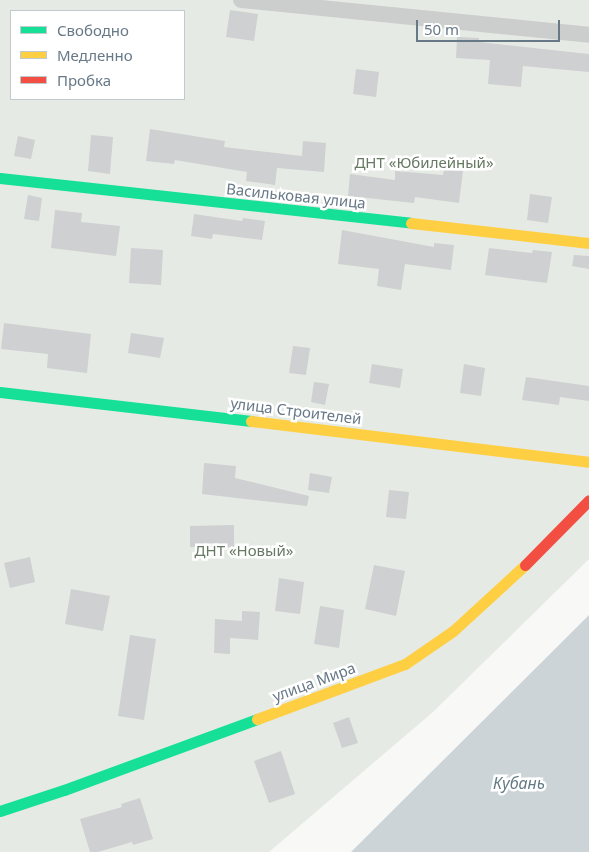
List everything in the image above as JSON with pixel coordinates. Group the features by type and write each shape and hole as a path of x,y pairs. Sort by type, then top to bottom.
{"street":[{"path":"241,0 589,35"},
{"name":"Васильковая улица","path":"0,178 589,244"},
{"name":"улица Строителей","path":"0,392 589,462"},
{"name":"улица Мира","path":"0,811 64,790 405,664 453,631 538,554 589,500"}],"green space":[{"name":"ДНТ «Новый»","path":"0,0 589,0 589,559 433,712 269,852 0,852"}],"water":[{"name":"Кубань","path":"589,615 589,852 351,852"}],"building":[{"path":"230,10 258,14 254,41 226,37"},
{"path":"457,37 479,38 479,42 589,54 589,72 523,66 521,87 488,84 490,60 456,58"},
{"path":"356,69 379,72 376,97 353,94"},
{"path":"150,129 225,141 224,147 302,156 303,141 326,143 324,172 277,168 275,185 246,181 247,172 175,160 174,164 146,161"},
{"path":"91,135 113,137 110,174 88,171"},
{"path":"18,136 35,140 31,159 14,156"},
{"path":"444,168 463,171 459,203 415,197 414,203 348,196 350,174 395,180 395,171 443,175"},
{"path":"530,194 552,197 548,223 527,220"},
{"path":"28,195 42,198 39,221 24,219"},
{"path":"55,210 82,213 81,222 120,226 116,256 51,248"},
{"path":"194,214 242,221 243,218 265,221 262,240 213,234 212,239 191,236"},
{"path":"342,230 434,247 434,243 454,245 451,270 405,264 401,290 377,286 379,269 338,264"},
{"path":"131,248 163,250 161,285 129,283"},
{"path":"489,248 532,253 533,250 552,252 547,283 485,275"},
{"path":"574,255 589,256 589,269 572,266"},
{"path":"4,323 91,334 87,373 47,368 48,354 1,349"},
{"path":"131,333 164,338 160,358 128,353"},
{"path":"293,346 310,348 306,375 289,373"},
{"path":"372,364 403,369 400,388 369,383"},
{"path":"464,364 485,368 481,396 460,393"},
{"path":"526,377 589,386 589,401 560,397 559,405 522,400"},
{"path":"314,382 329,384 325,405 311,402"},
{"path":"204,463 236,466 235,478 309,496 307,506 202,494"},
{"path":"310,473 332,477 329,493 308,490"},
{"path":"389,490 409,492 406,519 386,517"},
{"path":"234,525 234,547 190,547 190,526"},
{"path":"30,557 35,582 10,588 4,563"},
{"path":"374,565 405,571 396,616 365,609"},
{"path":"279,578 304,582 300,614 275,611"},
{"path":"71,589 110,596 103,631 65,624"},
{"path":"320,606 344,610 339,648 314,644"},
{"path":"242,611 260,612 258,640 230,638 230,654 214,653 215,619 242,621"},
{"path":"130,635 156,639 144,720 118,716"},
{"path":"349,717 358,743 342,748 333,723"},
{"path":"281,751 295,794 269,803 254,761"},
{"path":"140,798 153,839 133,845 132,842 98,852 90,852 80,819 122,807 121,804"}],"traffic: fast":[{"path":"0,178 411,223"},
{"path":"0,392 251,421"},
{"path":"0,811 64,790 257,719"}],"traffic: slow":[{"path":"411,223 589,243"},
{"path":"251,421 589,462"},
{"path":"257,719 405,664 453,631 525,565"}],"traffic: jam":[{"path":"525,565 589,500"}],"park label":[{"name":"ДНТ «Юбилейный»","path":"424,163"}]}
